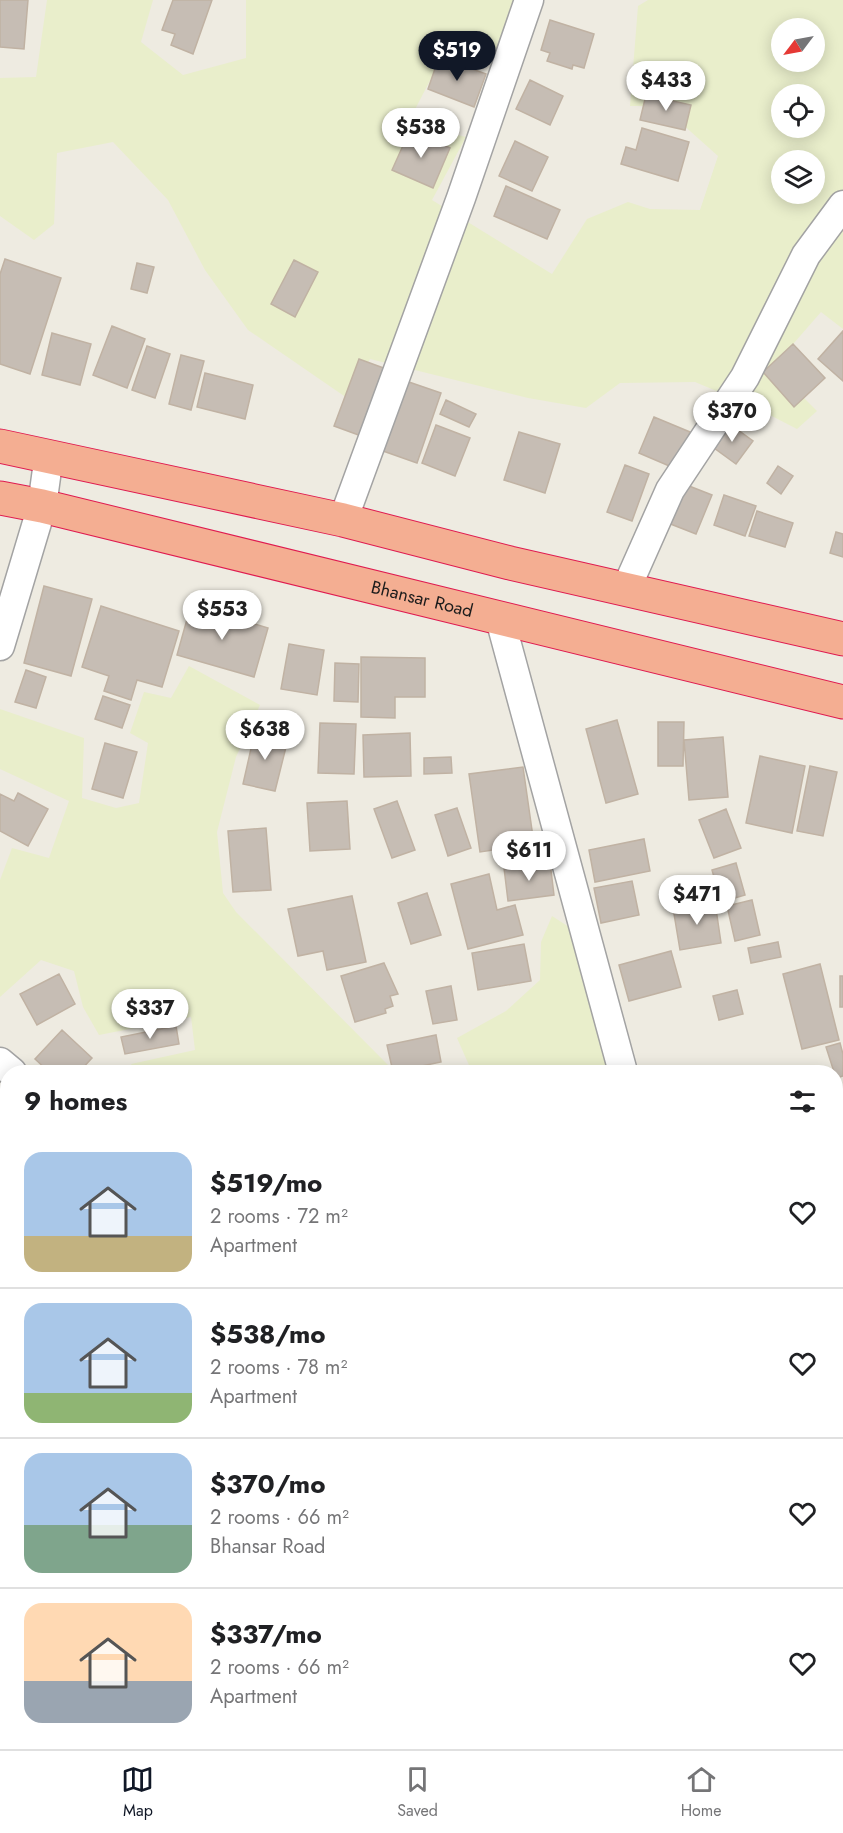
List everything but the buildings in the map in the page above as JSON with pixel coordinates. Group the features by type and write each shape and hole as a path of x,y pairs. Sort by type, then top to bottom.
{"highway":[{"path":"0,446 343,520 843,639"},
{"name":"Bhansar Road","path":"0,498 42,506 843,702"}],"street":[{"path":"343,520 461,198 529,0"},
{"path":"626,589 670,490 745,377 806,255 843,205"},
{"path":"0,646 42,506 50,455"},
{"path":"500,619 621,1065"}],"green space":[{"path":"47,0 153,0 141,42 183,75 246,58 246,0 515,0 503,51 454,34 408,123 466,137 432,200 552,274 587,219 628,202 650,209 700,210 718,156 662,106 630,106 638,6 648,0 843,0 843,329 821,312 794,343 781,375 817,411 797,429 752,406 695,382 620,383 586,408 528,398 370,359 347,398 248,330 205,270 168,200 113,142 57,153 54,224 34,240 0,216 0,78 36,77"},
{"path":"189,666 260,705 236,757 217,832 223,893 236,912 388,1065 132,1065 195,1050 191,1017 99,1035 83,1007 74,971 41,960 0,997 0,880 12,848 49,858 69,801 0,769 0,709 84,738 82,798 116,808 139,803 148,743 130,733 144,692 171,698"},
{"path":"552,916 569,927 611,1063 608,1065 469,1065 457,1038 506,1011 540,980 541,942"}]}
